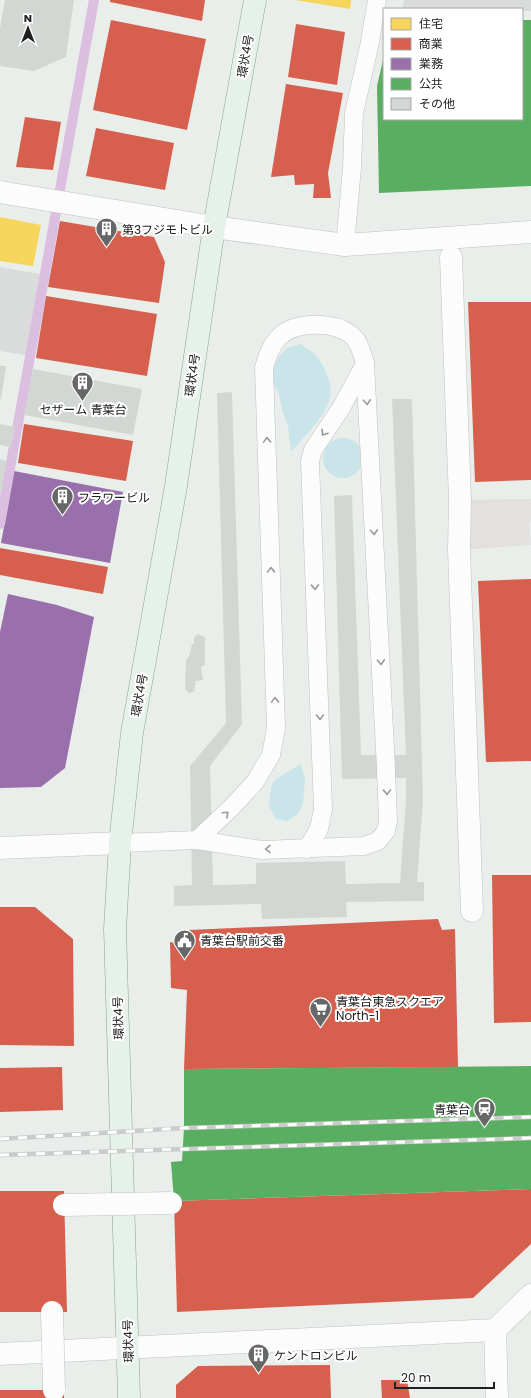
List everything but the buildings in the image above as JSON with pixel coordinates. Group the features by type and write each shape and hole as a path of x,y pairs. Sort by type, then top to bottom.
{"main road":[{"name":"環状4号","path":"129,1398 115,929 120,843 132,733 176,486 214,228 255,0"}],"street":[{"path":"0,192 214,228 346,245 531,232"},
{"path":"450,257 460,500 460,558 472,911"},
{"path":"0,848 120,843"},
{"path":"64,1205 171,1203"},
{"path":"0,1354 495,1330 531,1295"},
{"path":"52,1312 54,1390"},
{"path":"495,1330 497,1398"}],"lane":[{"path":"346,245 352,168 354,113 378,0"},
{"path":"120,843 197,840 262,850 307,849 364,846 378,841 386,831 388,821 365,363 360,347 351,334 336,327 315,324 296,327 279,337 269,350 264,368 276,728 270,755 255,782 232,807 197,840"},
{"path":"307,849 319,829 323,809 310,461 313,450 341,408 365,363"}],"shaded area":[{"path":"404,0 531,0 531,11 523,11 523,8 402,8"},
{"path":"0,267 45,275 30,356 0,351"},
{"path":"300,344 313,352 322,363 329,381 331,394 324,412 291,452 288,426 282,410 279,394 272,380 274,367 279,356 287,348"},
{"path":"347,438 354,441 360,447 363,458 362,466 354,475 347,478 339,478 332,475 324,466 323,454 326,447 335,439"},
{"path":"531,499 531,522 529,523 531,545 459,550 460,500"},
{"path":"301,764 305,779 303,804 298,814 287,821 276,819 269,806 272,784 276,779"}],"waterway":[{"path":"0,524 94,0"}],"railway":[{"path":"0,1139 184,1128 531,1117"},
{"path":"0,1155 531,1138"}],"place":[{"name":"第3フジモトビル","path":"107,248"},
{"name":"セザーム 青葉台","path":"83,402"},
{"name":"フラワービル","path":"62,516"},
{"name":"青葉台駅前交番","path":"184,960"},
{"name":"青葉台東急スクエア North-1","path":"321,1028"},
{"name":"青葉台","path":"485,1128"},
{"name":"ケントロンビル","path":"259,1374"}]}
